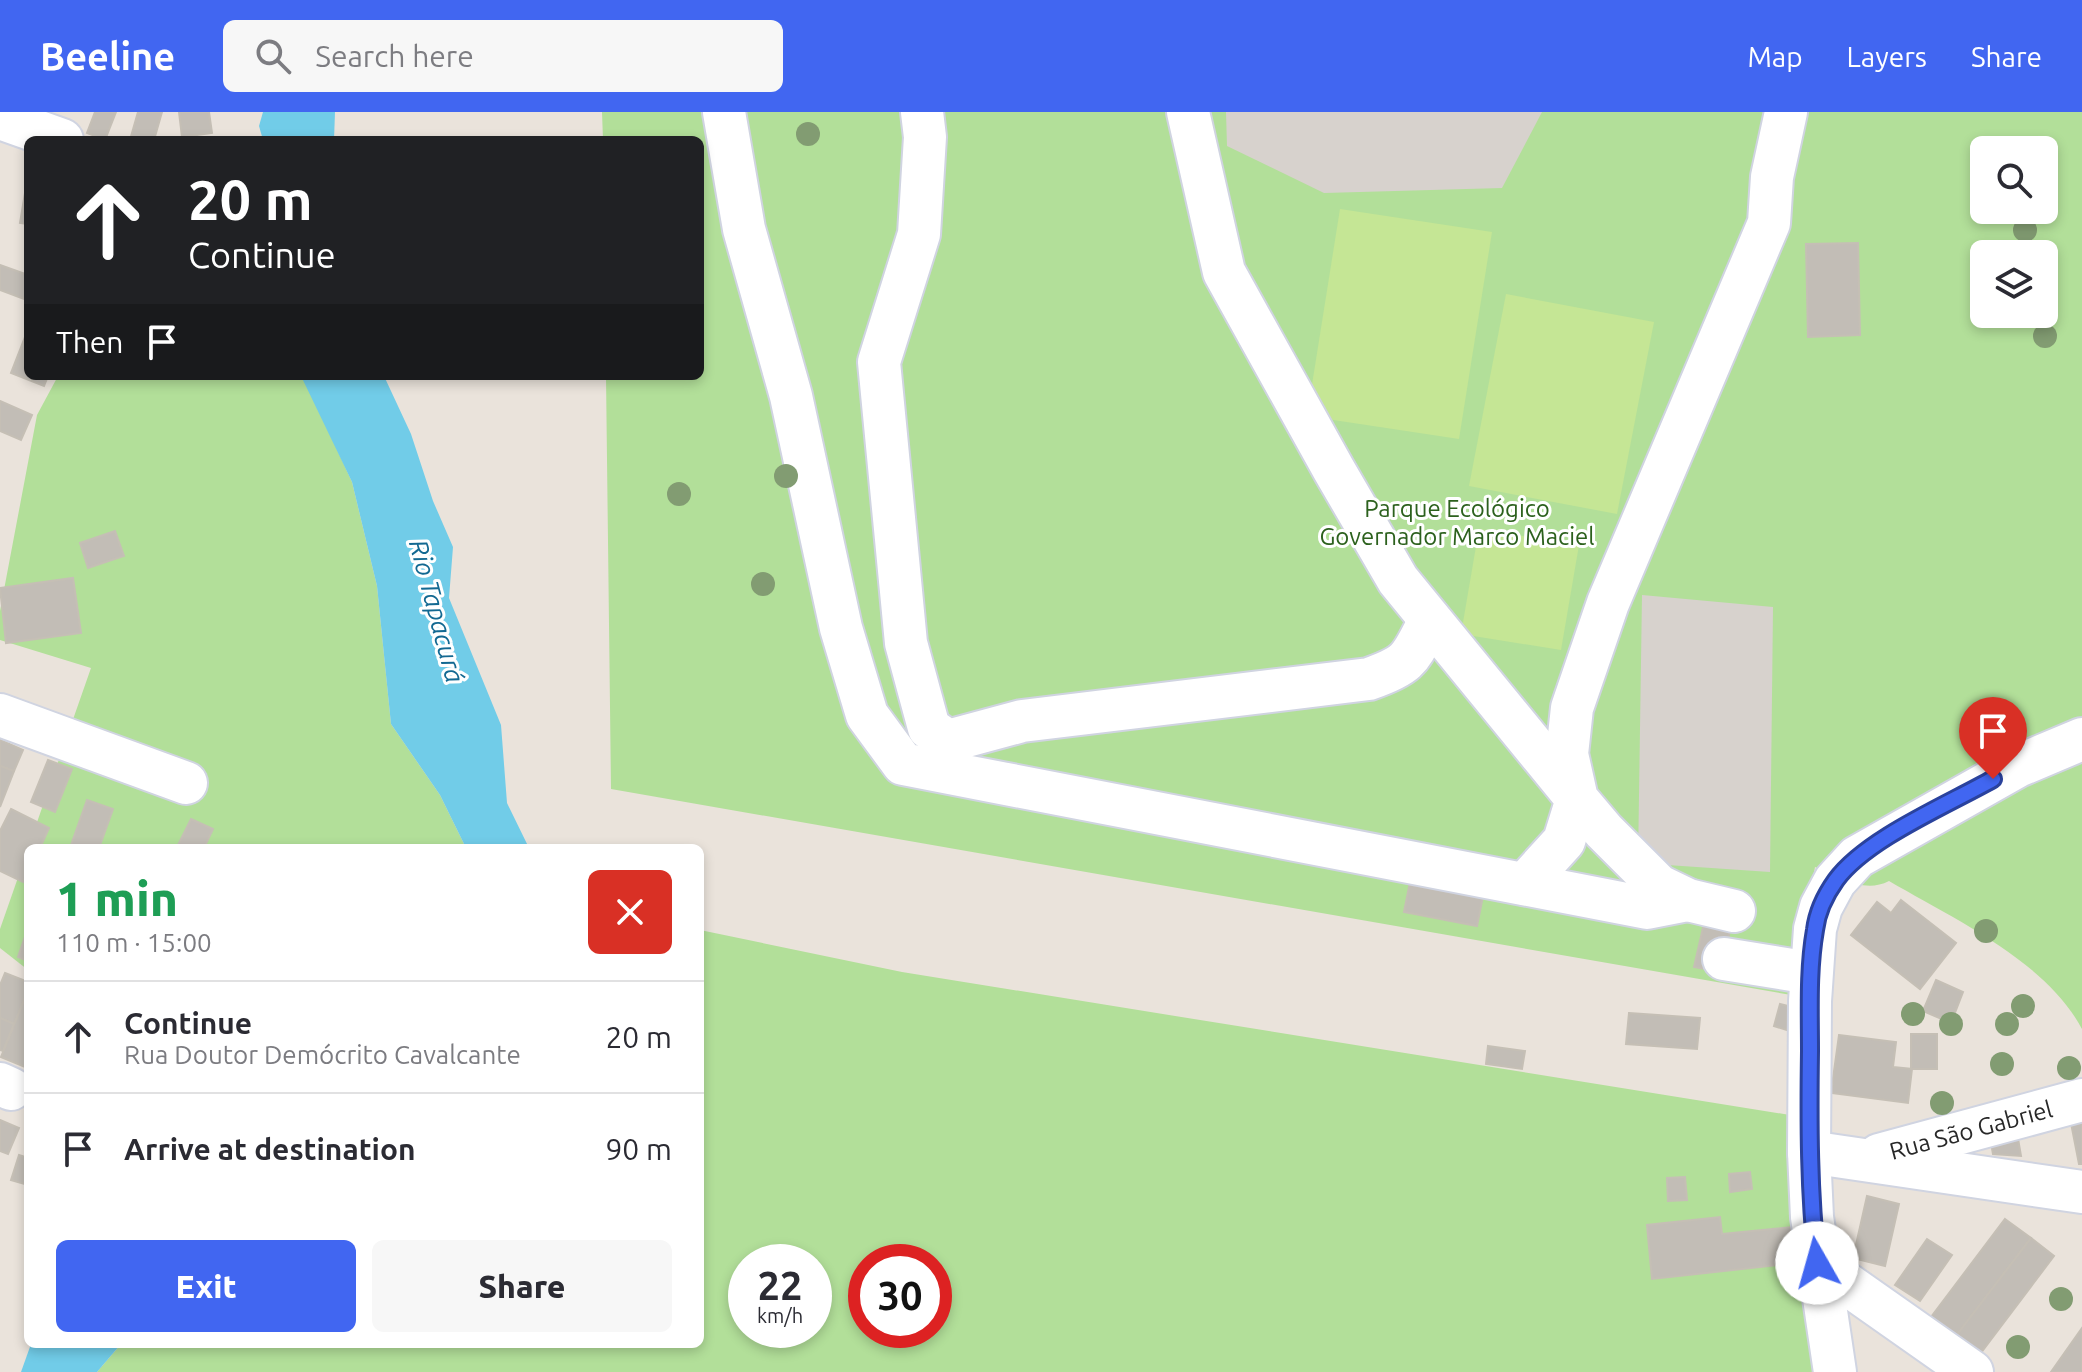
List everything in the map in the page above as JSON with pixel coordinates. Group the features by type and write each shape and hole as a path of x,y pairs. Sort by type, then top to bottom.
{"street":[{"path":"724,112 744,229 791,396 841,628 867,715 903,764 1647,908 1688,900"},
{"path":"922,112 925,137 919,234 879,362 906,643 929,728 948,741 1022,721 1369,679 1396,670 1410,659 1430,620"},
{"path":"1188,112 1224,272 1398,580 1604,831 1659,886 1688,900 1734,911"},
{"path":"1525,884 1564,841 1577,799 1567,754 1572,708 1608,603 1769,223 1772,177 1786,112"},
{"path":"0,118 51,136"},
{"path":"0,715 186,783"},
{"path":"1835,1372 1812,1217 1801,971 1821,907 1835,881 1857,857 2018,766 2082,739"},
{"path":"1724,959 1801,971"},
{"name":"Rua São Gabriel","path":"1861,1160 2082,1100"},
{"path":"1809,1152 2082,1192"},
{"path":"1817,1263 1972,1372"}],"green space":[{"name":"Parque Ecológico Governador Marco Maciel","path":"602,112 2082,112 2082,1029 2046,983 2022,962 1969,927 1889,881 1880,885 1861,885 1815,867 1791,995 611,789 606,380 704,380 704,136 603,136"},
{"path":"1340,209 1492,232 1459,439 1307,416"},
{"path":"1506,294 1654,322 1617,514 1469,486"},
{"path":"56,380 305,380 352,482 377,586 391,724 440,795 464,844 29,844 91,668 0,640 0,611 37,415"},
{"path":"1479,529 1579,545 1561,650 1461,634"},
{"path":"24,860 24,967 0,948 0,929"},
{"path":"704,931 902,972 1796,1116 1814,1372 97,1372 118,1348 704,1348"}],"shaded area":[{"path":"1226,112 1542,112 1502,188 1324,193 1227,146"},
{"path":"1642,595 1773,607 1770,872 1638,863"}],"water":[{"path":"263,112 335,112 334,136 262,136 259,126"},
{"name":"Rio Tapacurá","path":"303,380 386,380 411,434 433,501 453,547 449,598 501,725 507,803 527,844 464,844 440,795 391,724 377,586 352,482"},
{"path":"30,1348 118,1348 97,1372 21,1372"}],"building":[{"path":"95,112 116,112 107,136 87,133"},
{"path":"138,112 162,112 155,136 131,136"},
{"path":"179,112 209,112 212,133 182,136"},
{"path":"24,199 24,224 20,223"},
{"path":"1858,243 1860,335 1808,337 1806,244"},
{"path":"0,265 24,274 24,299 0,290"},
{"path":"24,340 24,378 11,373"},
{"path":"29,380 46,380 44,386"},
{"path":"0,401 32,415 21,440 0,431"},
{"path":"115,531 124,556 88,568 80,543"},
{"path":"73,578 81,633 6,643 0,588"},
{"path":"0,740 23,750 14,771 0,766"},
{"path":"48,760 72,769 55,812 31,802"},
{"path":"0,766 14,771 0,807"},
{"path":"87,800 113,809 100,844 71,844"},
{"path":"11,809 49,828 42,844 24,844 23,882 0,871 0,831"},
{"path":"191,819 213,829 206,844 178,844"},
{"path":"1412,872 1485,886 1477,926 1404,912"},
{"path":"1711,893 1737,898 1721,972 1694,967"},
{"path":"1901,900 1956,943 1920,989 1851,935 1877,902 1891,913"},
{"path":"24,940 24,959 18,957"},
{"path":"5,973 24,980 24,1000 14,1024 0,1018 0,985"},
{"path":"1936,980 1963,992 1951,1023 1923,1011"},
{"path":"24,1000 24,1067 1,1057"},
{"path":"1780,1004 1800,1009 1793,1032 1774,1026"},
{"path":"1629,1013 1700,1018 1697,1049 1626,1044"},
{"path":"0,1018 14,1024 3,1051 0,1050"},
{"path":"1911,1034 1937,1034 1937,1069 1911,1069"},
{"path":"1839,1035 1896,1042 1893,1067 1912,1069 1908,1103 1831,1093"},
{"path":"1488,1046 1525,1051 1522,1069 1486,1064"},
{"path":"2082,1115 2082,1164 2079,1164 2070,1118"},
{"path":"0,1120 19,1128 8,1154 0,1151"},
{"path":"2016,1127 2021,1156 1993,1154 1989,1132"},
{"path":"19,1155 24,1157 24,1184 11,1180"},
{"path":"1750,1172 1752,1189 1730,1192 1729,1174"},
{"path":"1685,1177 1687,1200 1668,1201 1667,1178"},
{"path":"1867,1196 1899,1204 1885,1266 1853,1258"},
{"path":"1720,1217 1722,1234 1802,1226 1805,1262 1652,1279 1647,1225"},
{"path":"2005,1219 2031,1238 1956,1336 1931,1317"},
{"path":"2031,1238 2054,1256 1980,1354 1956,1336"},
{"path":"1927,1239 1952,1255 1920,1301 1895,1285"},
{"path":"2082,1328 2082,1372 2051,1372"}],"route":[{"path":"1817,1263 1809,1152 1810,1001 1815,929 1821,907 1835,881 1857,857 1993,779"}]}
